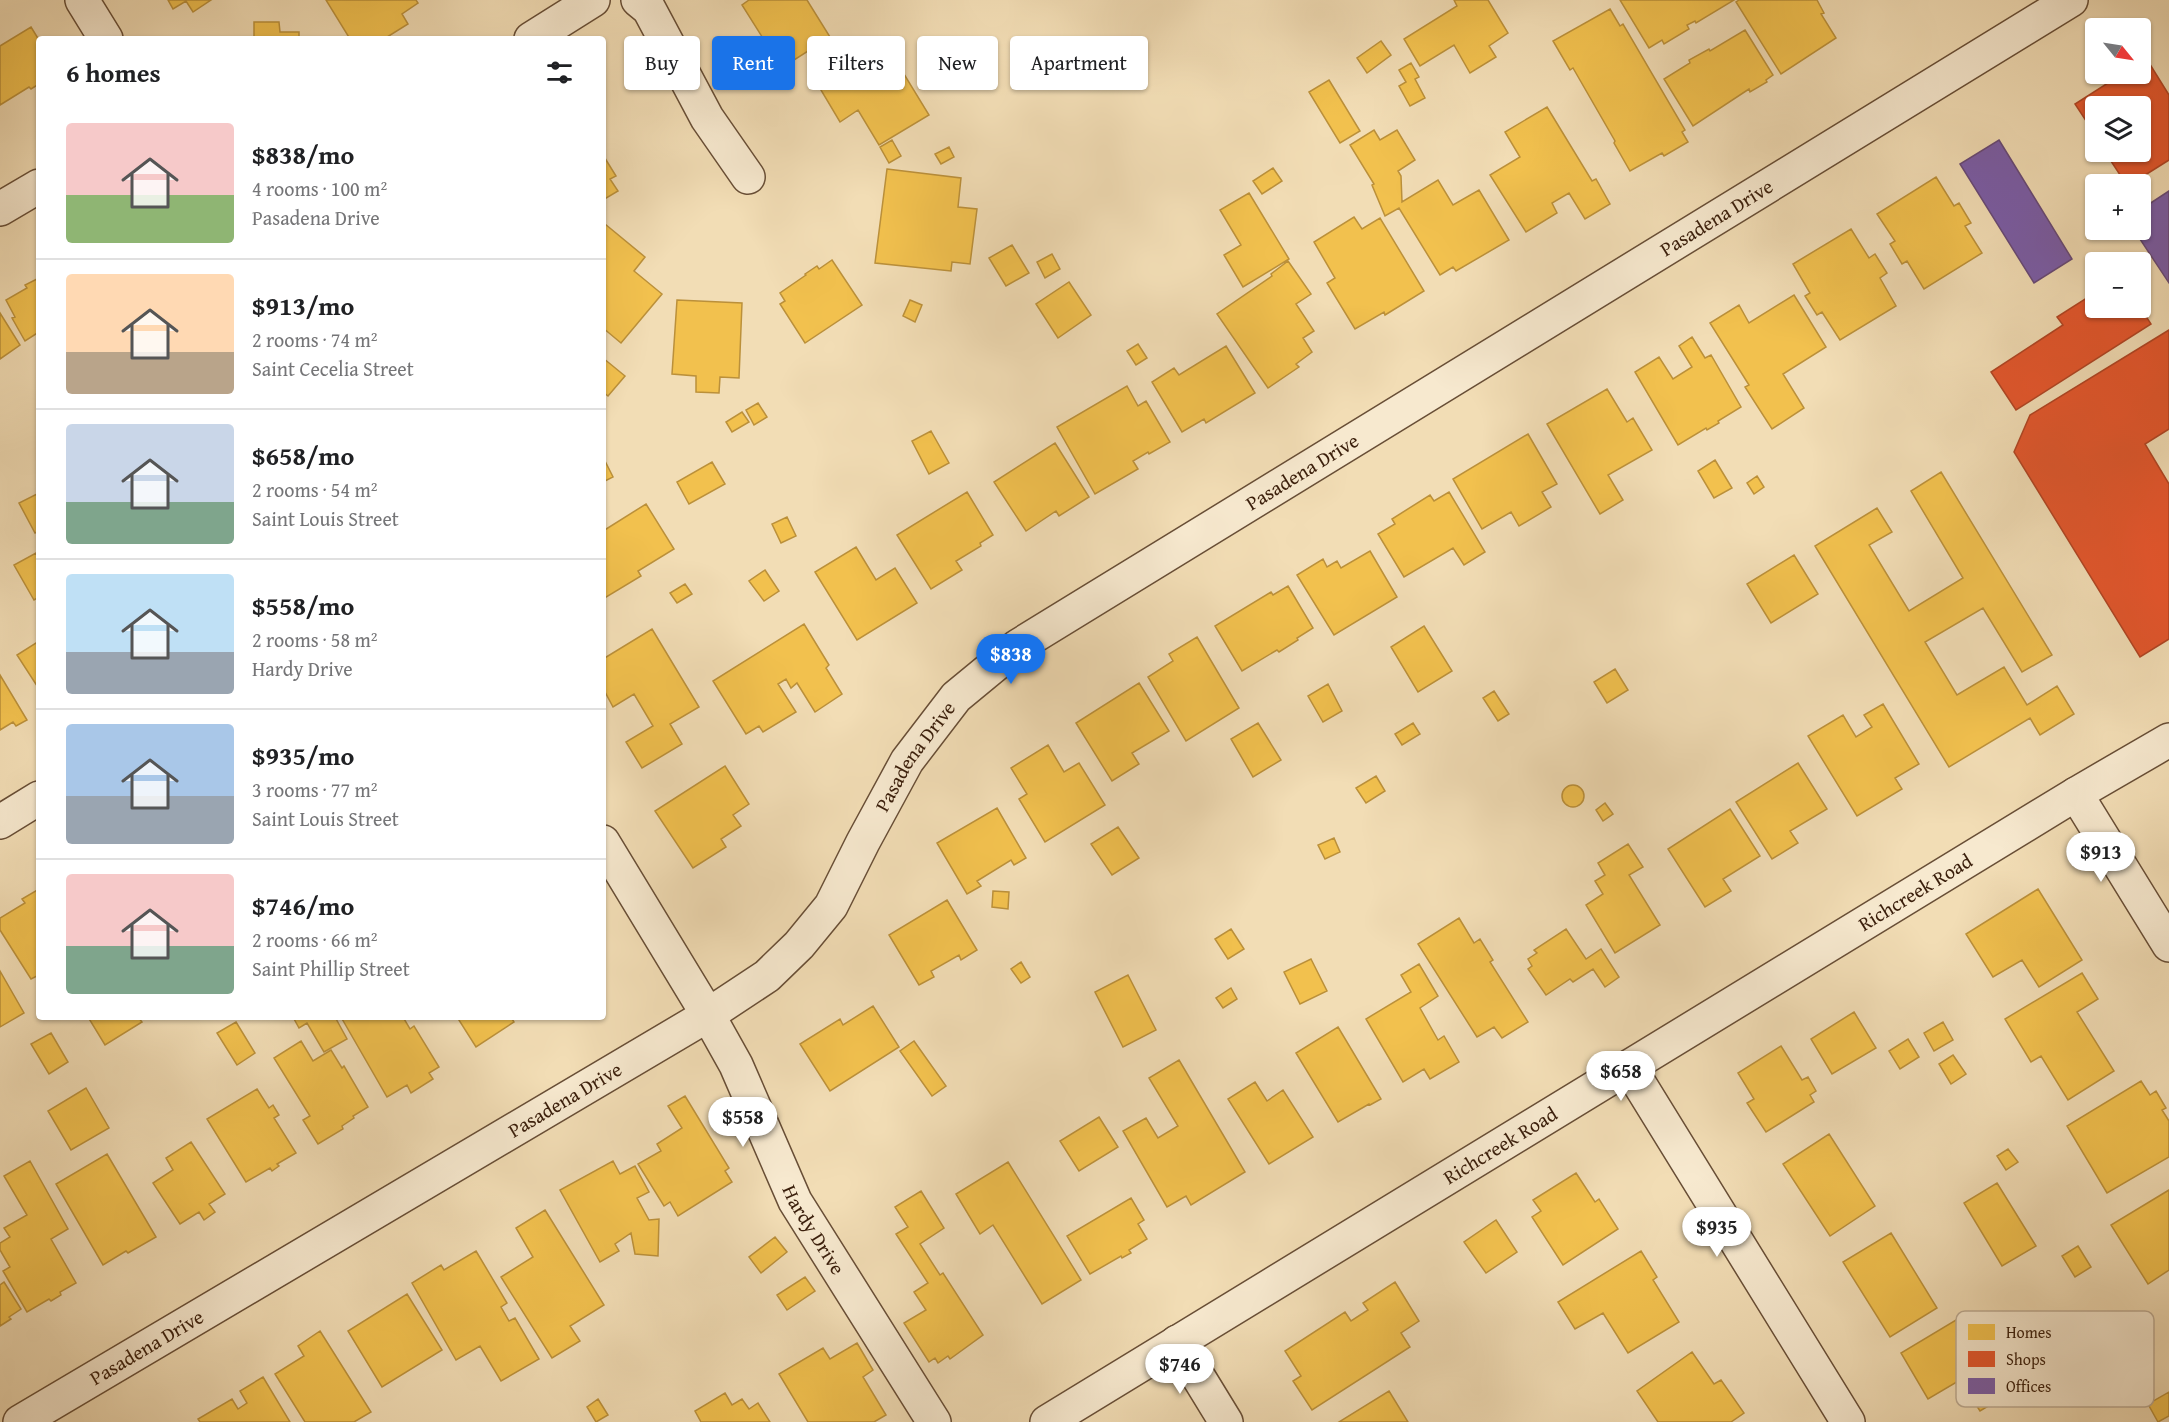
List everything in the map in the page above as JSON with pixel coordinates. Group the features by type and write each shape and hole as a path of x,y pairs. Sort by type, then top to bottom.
{"street":[{"path":"82,0 104,36"},
{"path":"536,36 593,0"},
{"path":"638,0 649,9 707,118 748,177"},
{"name":"Pasadena Drive","path":"20,1422 708,1015 767,976 799,945 831,906 907,761 956,697 1018,646 2071,0"},
{"path":"0,209 36,188"},
{"name":"Richcreek Road","path":"1047,1422 2076,794 2169,740"},
{"path":"2076,794 2169,945"},
{"path":"0,822 36,800"},
{"name":"Hardy Drive","path":"606,847 736,1065 795,1201 934,1422"},
{"path":"1629,1067 1848,1422"},
{"path":"1177,1342 1226,1422"}],"building: Homes":[{"path":"168,0 211,0 193,12 186,1 173,9"},
{"path":"326,0 416,0 418,3 402,14 408,24 389,36 348,36"},
{"path":"749,0 807,0 829,36 807,36 807,52 795,59 795,36 762,36 742,5"},
{"path":"1454,0 1488,0 1508,33 1489,46 1496,57 1470,73 1454,45 1420,66 1404,39 1457,6"},
{"path":"1620,0 1734,0 1696,23 1695,21 1687,25 1689,29 1664,44 1662,40 1649,48"},
{"path":"1739,0 1817,0 1824,13 1821,14 1836,38 1781,74 1736,2"},
{"path":"1610,9 1620,26 1623,24 1685,130 1682,132 1688,142 1630,171 1573,68 1570,70 1553,41"},
{"path":"254,22 279,22 280,32 299,32 299,36 254,36"},
{"path":"31,27 37,36 36,86 31,89 29,87 0,105 0,46"},
{"path":"1745,30 1773,75 1766,80 1767,82 1750,92 1749,89 1693,126 1664,79 1690,63 1689,60 1709,49 1710,51"},
{"path":"1381,41 1391,55 1367,73 1357,58"},
{"path":"1411,63 1419,77 1415,79 1425,98 1410,106 1399,86 1406,82 1399,70"},
{"path":"905,76 929,115 879,145 858,110 840,122 821,90 905,90"},
{"path":"1329,80 1360,131 1340,143 1309,92"},
{"path":"1547,107 1592,181 1596,179 1610,204 1585,219 1569,193 1552,203 1557,213 1526,232 1490,175 1520,157 1505,132"},
{"path":"1374,130 1380,140 1397,130 1415,160 1398,171 1401,176 1402,202 1438,180 1453,205 1479,190 1509,240 1456,271 1453,267 1440,275 1399,208 1385,216 1372,185 1374,184 1350,145"},
{"path":"892,140 901,156 889,163 880,147"},
{"path":"949,147 954,157 941,164 935,154"},
{"path":"606,160 616,176 610,179 618,191 606,198"},
{"path":"1273,168 1282,181 1262,194 1253,181"},
{"path":"887,169 961,178 958,207 977,209 970,264 952,262 951,271 875,263"},
{"path":"1936,177 1954,206 1959,203 1971,223 1965,226 1982,253 1924,289 1907,261 1902,264 1890,244 1895,241 1877,214"},
{"path":"1249,193 1289,259 1243,287 1224,255 1241,245 1220,210"},
{"path":"1354,217 1362,229 1380,218 1424,291 1385,315 1384,312 1355,329 1327,283 1335,278 1314,242"},
{"path":"606,225 645,257 634,271 662,294 621,343 606,330"},
{"path":"1851,229 1869,258 1875,254 1887,273 1880,278 1896,306 1840,340 1822,312 1817,315 1805,296 1810,293 1793,264"},
{"path":"1012,245 1029,273 1006,286 989,258"},
{"path":"1052,254 1060,269 1045,278 1037,262"},
{"path":"832,260 862,305 805,343 780,304 785,301 780,293 817,266 819,269"},
{"path":"1288,261 1311,294 1296,304 1314,331 1303,338 1312,352 1296,364 1299,367 1268,388 1217,314 1272,276 1271,274"},
{"path":"36,280 36,334 25,341 12,318 15,317 6,300 27,288 25,285"},
{"path":"1069,282 1091,315 1058,338 1036,304"},
{"path":"1794,295 1826,347 1783,374 1804,408 1772,429 1745,387 1749,385 1710,323 1739,305 1749,323"},
{"path":"677,300 742,303 739,378 720,377 719,393 696,392 696,376 672,374"},
{"path":"910,300 922,305 915,322 903,316"},
{"path":"0,313 20,345 0,359"},
{"path":"1692,337 1705,358 1711,355 1741,407 1718,421 1719,423 1678,445 1635,372 1659,357 1673,379 1692,367 1679,346"},
{"path":"1138,344 1147,358 1136,365 1127,351"},
{"path":"1226,346 1255,393 1206,423 1204,419 1182,432 1152,382 1174,368 1179,375"},
{"path":"606,360 625,376 608,396 606,394"},
{"path":"1127,386 1138,406 1146,401 1170,442 1133,461 1138,469 1095,494 1057,427"},
{"path":"1607,389 1627,422 1633,418 1652,450 1608,475 1623,500 1600,514 1547,424"},
{"path":"758,403 767,417 754,425 746,410"},
{"path":"742,412 749,422 732,432 726,422"},
{"path":"931,431 949,463 929,474 912,441"},
{"path":"1528,434 1557,484 1542,492 1551,507 1519,526 1511,512 1482,529 1453,479"},
{"path":"1055,443 1089,497 1059,516 1056,511 1026,531 994,482"},
{"path":"1715,460 1732,488 1714,498 1698,471"},
{"path":"712,462 725,484 689,504 677,482"},
{"path":"606,463 613,477 606,480"},
{"path":"1941,472 2052,655 2022,672 1983,608 1925,642 1957,695 2004,667 2027,705 2057,686 2074,714 2040,735 2030,718 1949,767 1815,546 1877,508 1892,532 1869,545 1909,611 1963,578 1911,491"},
{"path":"1757,476 1764,487 1754,494 1747,483"},
{"path":"967,492 993,535 980,543 981,546 956,561 962,570 931,589 897,535"},
{"path":"1449,492 1485,552 1464,565 1453,548 1404,577 1378,534 1395,524 1392,519 1430,495 1434,501"},
{"path":"36,494 36,532 35,533 19,503"},
{"path":"646,504 674,549 638,571 641,576 606,597 606,529"},
{"path":"787,517 796,536 781,543 772,524"},
{"path":"856,547 876,580 895,568 917,603 857,640 815,572"},
{"path":"1370,551 1397,597 1334,635 1297,575 1323,559 1327,567 1337,561 1341,568"},
{"path":"36,553 36,599 34,600 14,565"},
{"path":"1794,555 1818,594 1771,623 1747,584"},
{"path":"765,570 779,591 764,601 749,581"},
{"path":"685,584 692,594 677,603 670,593"},
{"path":"1288,586 1313,628 1279,652 1277,650 1242,671 1215,626 1271,592 1273,595"},
{"path":"804,624 829,665 826,668 842,694 815,712 797,683 791,688 786,679 778,684 796,712 763,732 759,726 746,734 713,681"},
{"path":"1424,626 1452,671 1418,692 1391,647"},
{"path":"652,629 699,707 670,724 682,744 642,768 626,742 653,726 634,694 613,707 606,694 606,657"},
{"path":"1197,637 1239,708 1186,741 1148,677 1173,661 1169,654"},
{"path":"36,643 36,684 17,655"},
{"path":"1615,669 1628,690 1607,703 1594,682"},
{"path":"0,675 27,720 16,726 13,722 0,730"},
{"path":"1139,683 1169,731 1132,753 1139,764 1112,781 1076,723"},
{"path":"1328,684 1342,711 1323,722 1308,696"},
{"path":"1494,691 1509,714 1498,721 1483,698"},
{"path":"1883,704 1919,764 1895,778 1902,789 1857,816 1808,736 1843,715 1856,737 1872,727 1864,715"},
{"path":"1258,723 1281,760 1253,777 1231,739"},
{"path":"1413,723 1420,734 1402,745 1395,734"},
{"path":"1048,745 1064,772 1079,763 1105,805 1045,842 1019,799 1027,794 1011,768"},
{"path":"1798,763 1827,809 1790,831 1798,843 1772,859 1736,802"},
{"path":"725,766 749,804 733,815 741,826 721,839 726,847 693,868 655,811"},
{"path":"1376,776 1385,791 1366,803 1356,788"},
{"path":"1573,785 1581,788 1584,796 1581,804 1573,807 1565,804 1562,796 1565,788"},
{"path":"1605,803 1613,814 1603,821 1596,810"},
{"path":"997,808 1026,858 1014,865 1011,860 977,881 981,886 967,894 937,843"},
{"path":"1730,809 1760,856 1723,879 1731,891 1705,907 1668,849"},
{"path":"1118,827 1139,858 1112,875 1091,844"},
{"path":"1334,838 1340,852 1325,859 1318,845"},
{"path":"1628,844 1643,867 1629,875 1660,925 1615,953 1586,905 1603,894 1595,881 1605,875 1598,863"},
{"path":"2038,889 2082,960 2039,987 2022,960 1993,977 1966,934"},
{"path":"36,891 36,976 31,979 0,930 0,918 25,903 22,899"},
{"path":"993,891 1009,892 1008,909 992,907"},
{"path":"947,900 977,950 961,960 959,955 931,971 934,977 919,985 889,935"},
{"path":"1459,918 1474,943 1480,939 1493,960 1490,962 1528,1022 1502,1038 1494,1027 1477,1037 1418,944"},
{"path":"1231,929 1244,949 1228,959 1215,939"},
{"path":"1566,929 1586,959 1601,949 1619,977 1605,987 1593,969 1573,982 1570,979 1546,995 1528,969 1532,966 1528,959 1537,953 1534,950"},
{"path":"1311,959 1327,991 1300,1004 1284,972"},
{"path":"1021,962 1030,977 1021,983 1011,969"},
{"path":"1419,964 1438,996 1420,1008 1438,1040 1444,1036 1459,1062 1430,1079 1424,1069 1403,1082 1366,1019 1411,992 1401,975"},
{"path":"0,971 24,1013 0,1027"},
{"path":"2082,973 2098,999 2077,1012 2114,1071 2068,1100 2041,1056 2031,1062 2005,1019"},
{"path":"1128,975 1156,1030 1123,1047 1095,992"},
{"path":"1231,988 1237,999 1223,1008 1216,998"},
{"path":"873,1006 899,1047 830,1091 800,1044 840,1019 843,1025"},
{"path":"1854,1012 1876,1048 1832,1074 1811,1039"},
{"path":"90,1020 140,1020 142,1022 105,1045"},
{"path":"295,1020 337,1020 347,1039 324,1052 307,1023 299,1028"},
{"path":"343,1020 405,1020 410,1029 414,1026 439,1067 429,1073 433,1079 411,1093 407,1085 387,1097"},
{"path":"459,1020 513,1020 514,1022 476,1047"},
{"path":"236,1022 255,1053 237,1065 217,1033"},
{"path":"1943,1022 1953,1040 1934,1051 1924,1033"},
{"path":"1338,1027 1381,1099 1338,1122 1296,1053"},
{"path":"51,1033 68,1062 49,1074 31,1044"},
{"path":"1908,1039 1919,1057 1900,1069 1889,1051"},
{"path":"301,1041 313,1061 331,1050 342,1068 344,1066 368,1107 353,1116 354,1118 342,1126 343,1129 318,1144 303,1120 310,1116 274,1058"},
{"path":"914,1041 946,1086 932,1096 900,1051"},
{"path":"1781,1046 1802,1080 1808,1077 1816,1091 1810,1095 1814,1102 1766,1132 1747,1103 1754,1099 1738,1073"},
{"path":"1953,1055 1966,1074 1951,1084 1939,1064"},
{"path":"1179,1060 1245,1172 1191,1205 1186,1196 1167,1207 1123,1131 1146,1118 1158,1138 1178,1126 1149,1078"},
{"path":"2141,1081 2150,1095 2156,1091 2166,1108 2162,1110 2169,1121 2169,1157 2107,1193 2067,1126"},
{"path":"1255,1082 1267,1101 1283,1090 1313,1137 1269,1164 1228,1099"},
{"path":"86,1088 109,1128 71,1150 48,1111"},
{"path":"257,1089 269,1108 273,1105 279,1115 274,1118 296,1153 277,1164 279,1166 272,1171 270,1168 246,1182 207,1119"},
{"path":"685,1096 729,1168 725,1171 732,1182 678,1216 670,1202 664,1206 638,1164 661,1151 657,1144 682,1128 668,1106"},
{"path":"1099,1117 1118,1147 1079,1171 1060,1141"},
{"path":"1829,1134 1875,1206 1830,1236 1783,1164"},
{"path":"191,1142 225,1194 209,1204 215,1212 204,1220 199,1212 180,1224 153,1183 173,1170 166,1158"},
{"path":"2008,1149 2018,1162 2006,1170 1997,1156"},
{"path":"107,1154 156,1237 103,1265 56,1184"},
{"path":"30,1161 68,1229 51,1239 76,1283 60,1292 61,1295 51,1301 49,1299 27,1312 3,1271 10,1267 0,1250 0,1243 10,1237 4,1228 27,1215 4,1176"},
{"path":"613,1161 620,1174 635,1166 649,1192 637,1198 649,1220 659,1219 658,1256 635,1254 631,1233 615,1244 619,1251 600,1262 560,1190"},
{"path":"1008,1162 1081,1280 1042,1304 993,1225 980,1234 956,1194"},
{"path":"1576,1173 1595,1202 1599,1199 1618,1229 1563,1265 1532,1217 1541,1211 1533,1200"},
{"path":"1997,1183 2036,1246 2002,1266 1964,1203"},
{"path":"2169,1190 2169,1270 2148,1284 2111,1225"},
{"path":"921,1191 944,1228 920,1244 940,1275 943,1273 983,1335 950,1359 948,1356 938,1363 935,1358 929,1362 904,1323 926,1310 914,1292 928,1283 896,1234 908,1227 895,1207"},
{"path":"1131,1198 1144,1220 1138,1224 1147,1239 1129,1250 1131,1253 1122,1258 1121,1256 1090,1274 1067,1236"},
{"path":"545,1210 604,1305 570,1326 580,1341 552,1358 501,1277 533,1257 516,1228"},
{"path":"1496,1220 1517,1252 1486,1273 1464,1242"},
{"path":"1891,1233 1937,1308 1890,1337 1843,1262"},
{"path":"775,1237 787,1252 761,1273 749,1257"},
{"path":"2078,1246 2091,1267 2075,1277 2062,1256"},
{"path":"476,1251 507,1303 501,1307 509,1321 515,1318 539,1359 501,1381 480,1346 456,1360 412,1283 441,1265 444,1270"},
{"path":"1641,1251 1657,1277 1653,1280 1679,1322 1628,1353 1603,1313 1575,1329 1558,1302"},
{"path":"805,1277 815,1291 787,1310 777,1295"},
{"path":"4,1282 21,1309 0,1326 0,1285"},
{"path":"1395,1282 1419,1321 1401,1333 1410,1347 1312,1410 1293,1381 1301,1376 1285,1351 1345,1312 1351,1321 1368,1310 1363,1303"},
{"path":"407,1294 442,1350 382,1387 348,1331"},
{"path":"1956,1320 1956,1382 1928,1399 1901,1353"},
{"path":"320,1331 371,1412 354,1422 305,1422 275,1374 304,1356 298,1346"},
{"path":"857,1343 873,1370 863,1377 886,1415 874,1422 808,1422 779,1374 823,1348 830,1359"},
{"path":"1692,1352 1714,1384 1721,1380 1744,1413 1731,1422 1658,1422 1637,1391"},
{"path":"263,1377 290,1422 200,1422 198,1419 232,1399 238,1409 247,1403 240,1391"},
{"path":"1389,1391 1408,1422 1339,1422"},
{"path":"2169,1392 2169,1416 2158,1422 2150,1407 2154,1407 2154,1401"},
{"path":"725,1393 732,1405 742,1399 749,1409 758,1403 770,1422 701,1422 695,1411"},
{"path":"598,1399 608,1415 596,1422 587,1407"}],"building: Shops":[{"path":"2151,66 2169,95 2169,160 2147,174 2119,174 2112,162 2151,162 2151,96 2088,96 2106,84 2151,84"},
{"path":"2085,98 2085,119 2075,104"},
{"path":"2085,299 2085,318 2147,318 2151,324 2016,410 1991,372 2063,325 2057,317"},
{"path":"2169,330 2169,429 2145,444 2169,484 2169,639 2140,657 2014,452 2030,415"}],"building: Offices":[{"path":"1999,140 2072,259 2034,283 1960,164"},
{"path":"2169,191 2169,283 2151,256 2151,252 2149,252 2141,240 2151,240 2151,203"}]}
